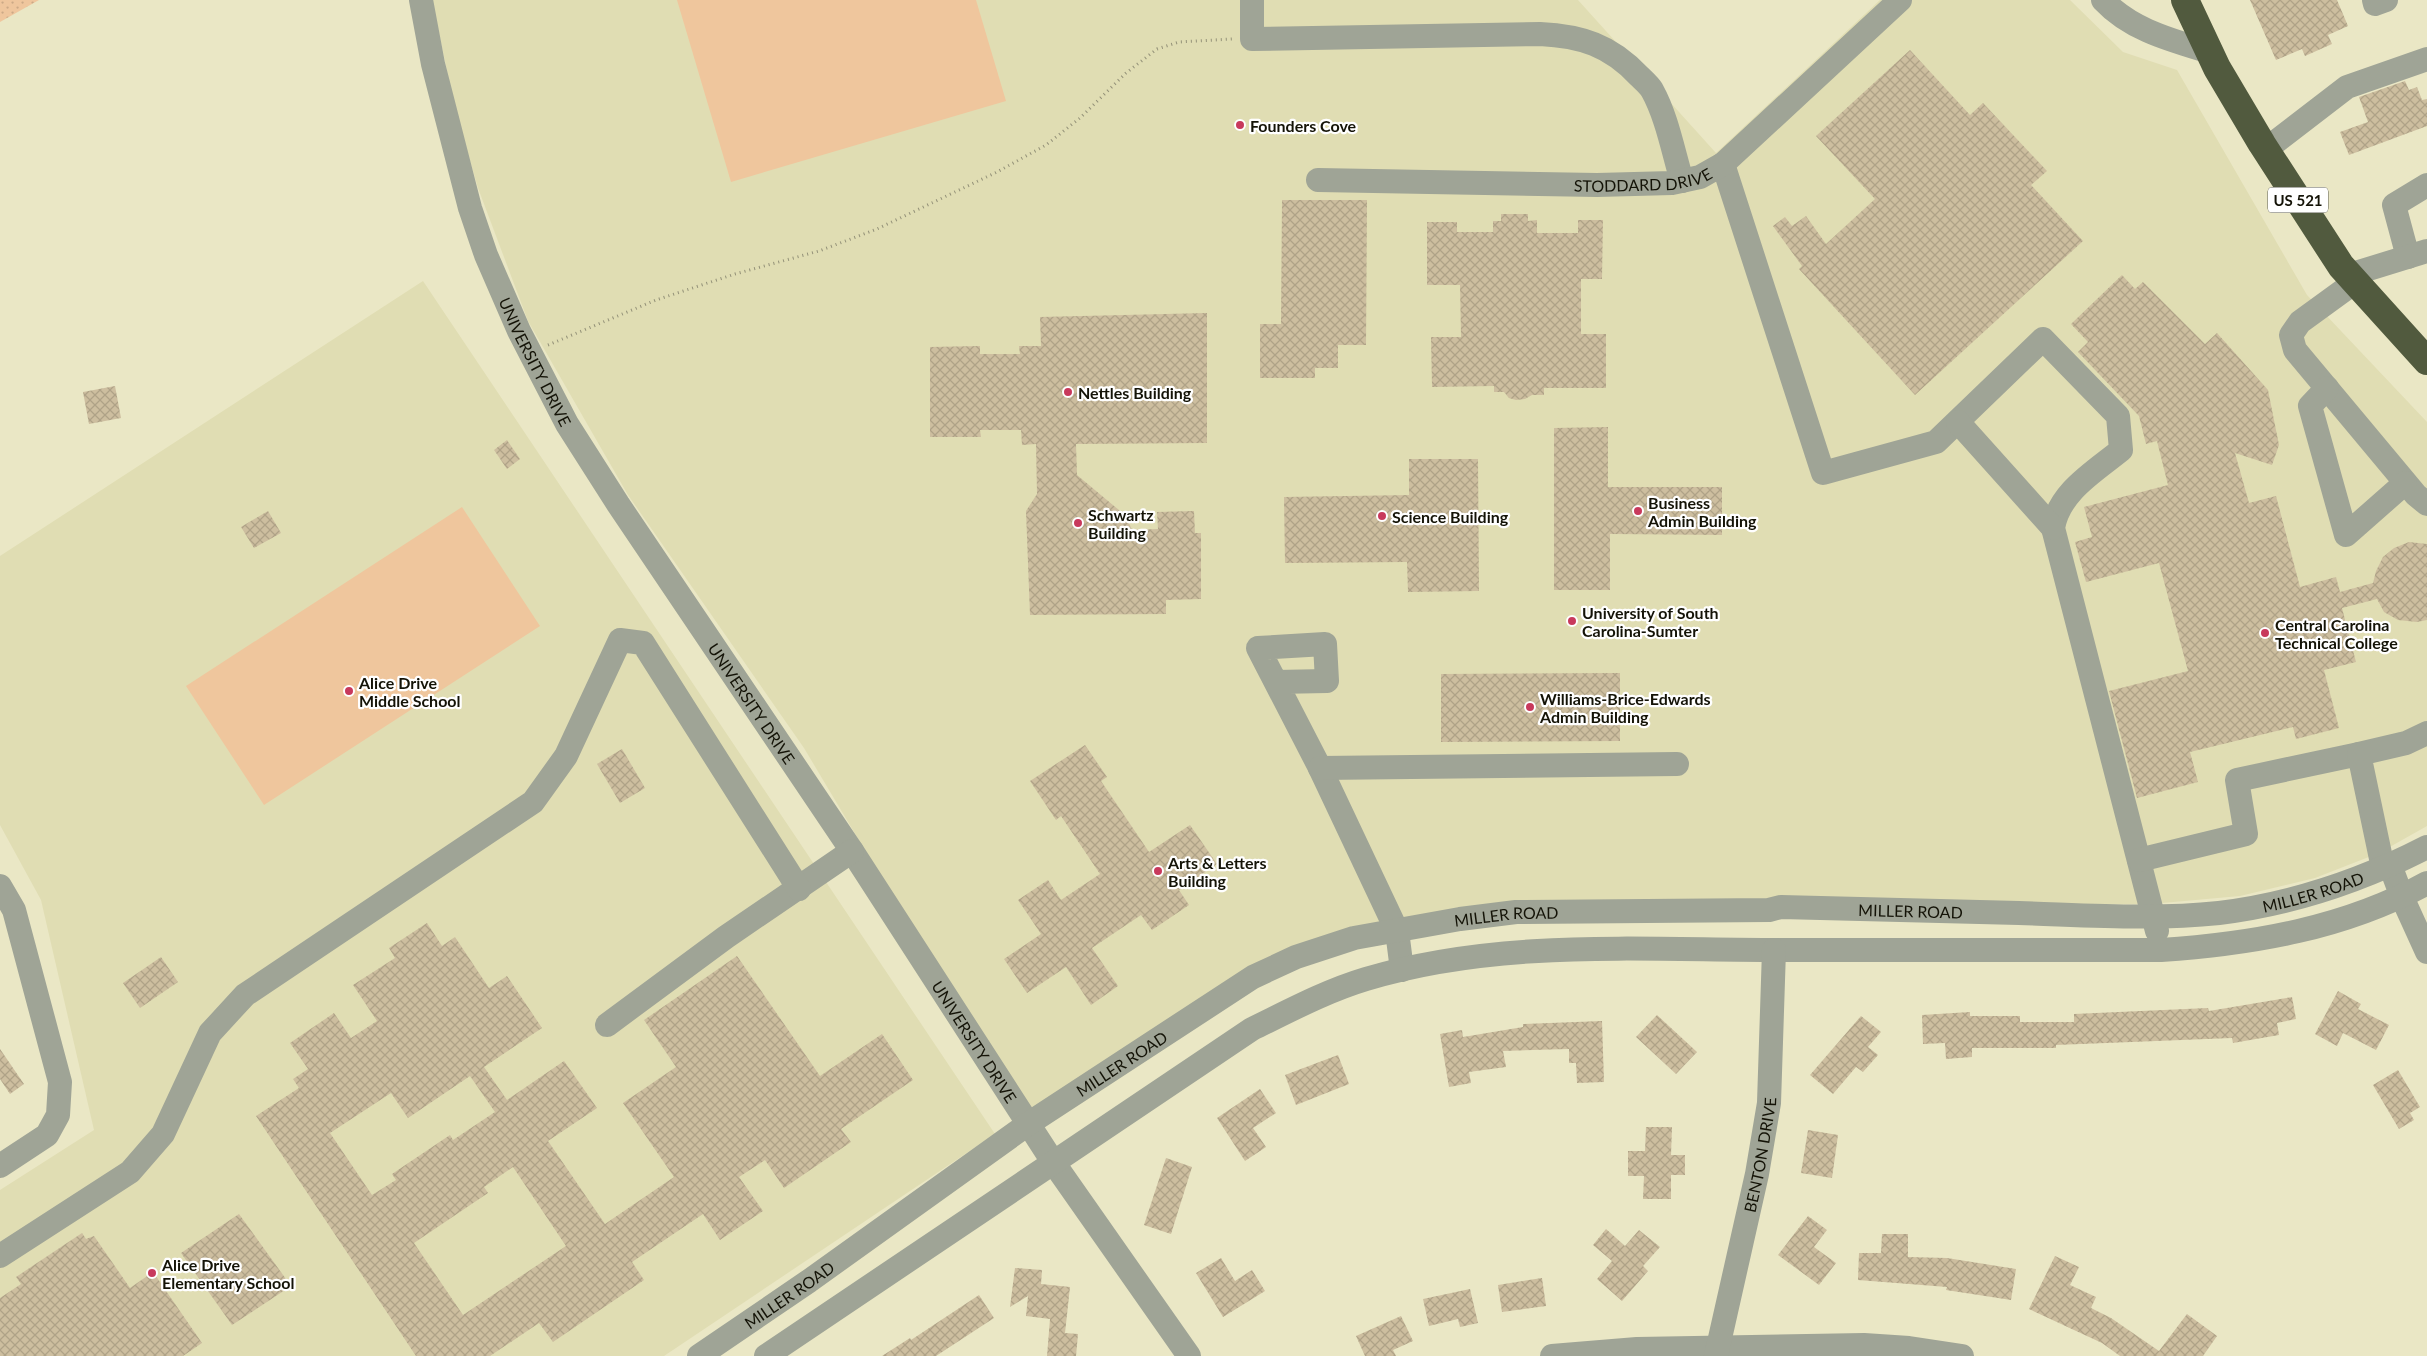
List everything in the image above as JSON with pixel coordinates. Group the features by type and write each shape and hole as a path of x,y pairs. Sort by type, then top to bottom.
{"highway":[{"name":"US 521","path":"2190,11 2210,52 2265,150 2352,278 2427,361"}],"street":[{"name":"UNIVERSITY DRIVE","path":"421,0 433,64 470,208 499,286 531,355 567,424 618,504 852,851 1028,1124 1189,1356"},
{"path":"1252,0 1252,38 1540,34 1569,36 1601,46 1631,67 1652,88 1666,126 1682,181"},
{"name":"STODDARD DRIVE","path":"1318,180 1597,185 1672,183 1700,176 1723,164 1900,0"},
{"path":"2103,0 2126,21 2168,39 2210,52"},
{"path":"2374,0 2375,4 2386,0"},
{"path":"2265,150 2347,87 2427,59"},
{"path":"1723,164 1823,473 1936,442 2043,339 2118,416 2121,450 2071,491 2055,514 2053,528 2154,916 2161,950"},
{"path":"2427,185 2394,205 2417,254 2352,278 2300,322 2291,335 2295,350 2405,483 2427,504"},
{"path":"2327,388 2310,406 2346,535 2405,483"},
{"path":"1958,422 2053,528"},
{"path":"0,1256 130,1172 164,1134 210,1033 245,995 532,802 566,756 620,640 643,643 799,889"},
{"path":"1276,682 1320,768 1397,931 1402,970"},
{"path":"2139,860 2246,834 2237,780 2359,754 2406,742 2427,733"},
{"path":"2359,754 2386,866 2427,952"},
{"path":"1320,768 1677,764"},
{"name":"MILLER ROAD","path":"699,1356 809,1282 1028,1124 1254,977 1296,957 1354,938 1516,912 1769,910 1781,907 2154,916 2219,912 2285,901 2350,881 2427,846"},
{"path":"607,1025 726,937 799,889 814,875 852,851"},
{"name":"MILLER ROAD","path":"766,1356 1252,1029 1332,990 1402,970 1503,952 2161,950 2219,946 2295,933 2360,913 2402,897 2427,883"},
{"path":"0,886 14,910 60,1082 58,1115 46,1135 0,1166"},
{"name":"BENTON DRIVE","path":"1717,1352 1757,1174 1769,1103 1774,950"},
{"path":"1552,1356 1636,1349 1717,1352 1864,1345 1908,1348 1962,1356"}],"path":[{"path":"531,355 555,340 656,300 735,274 819,251 877,229 997,172 1046,144 1080,118 1126,73 1157,49 1187,41 1252,38"}],"shaded area":[{"path":"0,0 39,0 0,22"},
{"name":"University of South Carolina-Sumter","path":"432,0 1578,0 1716,153 1880,0 2070,0 2123,52 2177,70 2307,295 2427,422 2427,826 2379,853 2315,878 2240,896 2151,904 1543,908 1336,940 1028,1124 804,748 628,495 528,321 478,188 456,113"},
{"path":"677,0 976,0 1006,101 731,182"},
{"name":"Alice Drive Middle School","path":"423,281 995,1134 664,1356 0,1356 0,1190 94,1130 41,900 0,825 0,556"},
{"path":"462,507 540,626 264,805 186,686"}],"building":[{"path":"2250,0 2337,0 2348,26 2328,35 2332,44 2305,56 2302,49 2276,60"},
{"path":"1910,50 1970,115 1983,103 2047,171 2031,185 2083,241 1915,395 1799,269 1802,266 1773,226 1785,217 1792,226 1806,216 1826,244 1875,199 1816,136"},
{"path":"2405,81 2409,90 2417,87 2422,100 2427,99 2427,126 2349,155 2340,132 2368,122 2359,97"},
{"path":"1282,200 1367,200 1366,345 1338,345 1338,368 1315,368 1315,378 1260,378 1260,324 1281,324"},
{"path":"1501,214 1528,214 1528,221 1537,220 1537,233 1578,233 1578,220 1603,220 1602,279 1581,279 1581,334 1606,334 1606,388 1544,388 1544,395 1532,395 1525,399 1516,400 1509,398 1504,392 1494,392 1494,386 1432,387 1431,337 1461,337 1460,285 1427,285 1427,222 1457,222 1457,232 1493,232 1493,221 1501,221"},
{"path":"2122,275 2135,289 2143,282 2205,344 2217,333 2268,390 2279,445 2272,465 2235,453 2249,503 2276,496 2300,587 2336,577 2340,592 2373,583 2376,571 2383,557 2394,548 2409,542 2427,544 2427,620 2417,622 2398,620 2384,612 2377,599 2342,608 2356,662 2324,670 2339,728 2296,739 2293,727 2190,752 2198,782 2137,798 2109,691 2188,671 2159,563 2086,582 2075,542 2092,537 2084,507 2168,485 2157,441 2146,444 2139,416 2078,352 2088,342 2071,324"},
{"name":"Nettles Building","path":"1207,313 1207,443 1076,444 1077,475 1126,516 1132,530 1158,529 1157,512 1194,511 1195,533 1201,533 1201,599 1166,600 1166,614 1030,615 1026,511 1037,494 1036,444 1022,445 1021,430 980,430 981,437 930,437 930,347 980,346 980,354 1020,354 1019,346 1041,346 1040,317"},
{"path":"115,386 121,418 89,424 83,392"},
{"name":"Business Admin Building","path":"1608,427 1608,487 1722,487 1722,535 1610,534 1610,590 1554,590 1554,428"},
{"path":"507,440 520,459 507,469 494,450"},
{"name":"Science Building","path":"1409,459 1478,459 1479,591 1408,592 1407,562 1285,563 1284,497 1409,495"},
{"path":"268,511 281,533 254,548 241,527"},
{"name":"Williams-Brice-Edwards Admin Building","path":"1620,673 1620,741 1441,742 1441,674"},
{"name":"Arts & Letters Building","path":"1085,745 1107,777 1101,781 1149,852 1190,825 1217,864 1179,890 1189,905 1152,930 1141,915 1092,948 1118,986 1091,1005 1066,967 1027,993 1004,959 1041,934 1018,900 1048,880 1061,900 1100,874 1061,816 1056,820 1030,781"},
{"path":"622,749 645,788 620,803 597,764"},
{"path":"427,923 442,946 455,937 489,988 507,976 542,1028 484,1067 507,1100 564,1061 597,1108 548,1141 605,1224 674,1177 623,1103 676,1067 644,1020 737,956 820,1076 882,1034 913,1080 841,1129 851,1142 784,1188 765,1160 739,1177 763,1211 720,1240 703,1214 632,1262 644,1280 553,1342 539,1323 490,1356 416,1356 256,1116 299,1088 293,1079 308,1069 290,1043 334,1013 351,1038 377,1021 353,985 395,958 389,948","holes":["470,1076 495,1112 453,1140 450,1135 392,1174 396,1180 372,1195 330,1133 391,1093 408,1118","513,1167 566,1246 463,1315 414,1243 488,1193 484,1187"]},
{"path":"161,957 178,982 140,1008 123,983"},
{"path":"2338,991 2361,1004 2358,1009 2389,1025 2376,1050 2343,1033 2337,1046 2315,1034"},
{"path":"2292,997 2296,1019 2277,1023 2279,1035 2233,1043 2232,1038 2056,1045 2056,1048 1972,1048 1972,1057 1946,1059 1945,1043 1923,1044 1922,1015 1970,1012 1970,1016 2020,1016 2020,1022 2074,1022 2074,1014 2208,1008 2209,1011"},
{"path":"1657,1015 1697,1052 1676,1074 1636,1037"},
{"path":"1861,1016 1881,1032 1868,1047 1878,1055 1863,1072 1856,1067 1833,1094 1810,1075"},
{"path":"1602,1021 1604,1082 1577,1083 1576,1063 1569,1063 1569,1049 1503,1051 1506,1067 1469,1072 1471,1083 1449,1087 1440,1034 1462,1030 1463,1037 1523,1027 1523,1024"},
{"path":"0,1049 24,1084 10,1094 0,1079"},
{"path":"1338,1055 1349,1084 1296,1105 1285,1075"},
{"path":"2398,1070 2420,1107 2410,1113 2414,1120 2399,1129 2373,1085"},
{"path":"1260,1089 1276,1113 1253,1128 1266,1147 1245,1161 1217,1118"},
{"path":"1646,1127 1672,1127 1671,1155 1685,1155 1685,1175 1671,1175 1671,1199 1643,1199 1644,1176 1628,1176 1628,1151 1645,1151"},
{"path":"1808,1130 1838,1135 1832,1178 1801,1173"},
{"path":"1166,1158 1192,1167 1171,1234 1144,1225"},
{"path":"239,1214 291,1286 232,1325 181,1253"},
{"path":"1808,1216 1827,1230 1814,1247 1836,1263 1819,1285 1778,1255"},
{"path":"1606,1229 1625,1246 1639,1230 1660,1247 1643,1266 1648,1271 1622,1301 1597,1279 1612,1261 1593,1245"},
{"name":"Alice Drive Elementary School","path":"82,1233 86,1239 94,1236 130,1288 153,1272 202,1343 183,1356 0,1356 0,1298 21,1284 16,1277"},
{"path":"1882,1234 1908,1234 1908,1257 1947,1258 2016,1269 2011,1300 1946,1290 1947,1287 1858,1280 1859,1253 1881,1253"},
{"path":"2055,1256 2079,1267 2070,1285 2096,1297 2091,1308 2111,1318 2159,1351 2187,1314 2217,1336 2203,1356 2120,1356 2102,1343 2029,1309"},
{"path":"1221,1258 1235,1281 1252,1270 1265,1291 1223,1317 1196,1273"},
{"path":"1015,1268 1042,1270 1041,1284 1070,1287 1065,1333 1078,1334 1076,1356 1047,1356 1050,1319 1026,1316 1028,1296 1010,1307"},
{"path":"1542,1278 1546,1306 1502,1312 1498,1285"},
{"path":"1470,1289 1478,1323 1460,1327 1458,1319 1429,1326 1423,1299"},
{"path":"979,1295 994,1318 936,1356 882,1356 910,1338 911,1340"},
{"path":"1401,1316 1413,1341 1393,1350 1396,1356 1365,1356 1356,1336"}],"place":[{"name":"Founders Cove","path":"1240,125"},
{"name":"Nettles Building","path":"1068,392"},
{"name":"Business Admin Building","path":"1638,511"},
{"name":"Science Building","path":"1382,516"},
{"name":"Schwartz Building","path":"1078,523"},
{"name":"University of South Carolina-Sumter","path":"1572,621"},
{"name":"Central Carolina Technical College","path":"2265,633"},
{"name":"Alice Drive Middle School","path":"349,691"},
{"name":"Williams-Brice-Edwards Admin Building","path":"1530,707"},
{"name":"Arts & Letters Building","path":"1158,871"},
{"name":"Alice Drive Elementary School","path":"152,1273"}]}
